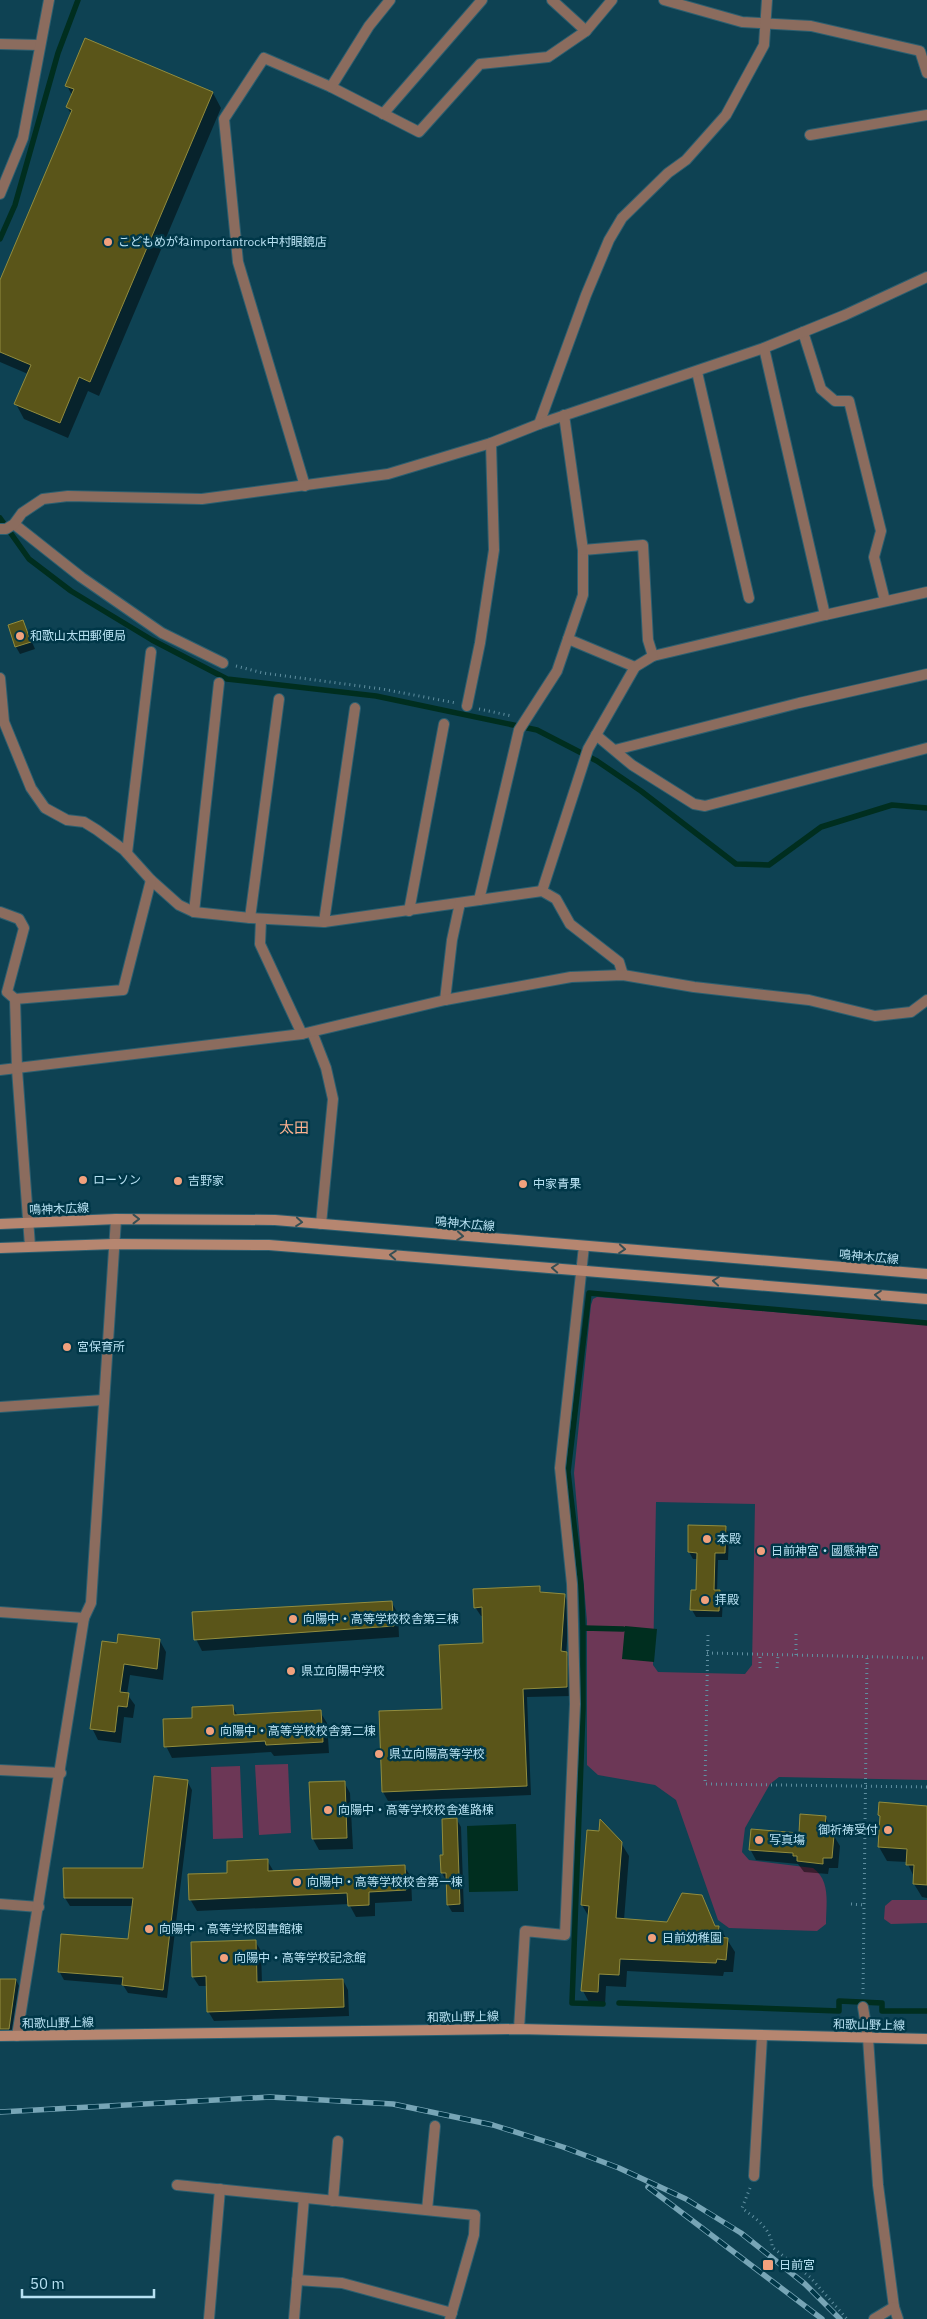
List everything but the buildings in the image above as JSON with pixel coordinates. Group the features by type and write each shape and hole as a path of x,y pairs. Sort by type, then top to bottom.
{"main road":[{"name":"鳴神木広線","path":"0,1224 116,1219 275,1220 927,1274"},
{"path":"0,1248 114,1244 269,1245 927,1299"},
{"name":"和歌山野上線","path":"0,2036 519,2029 927,2039"}],"street":[{"path":"0,191 22,138 49,0"},
{"path":"332,87 369,26 390,0"},
{"path":"383,114 482,0"},
{"path":"552,0 586,31"},
{"path":"305,486 238,262 224,119 264,58 332,87 419,132 480,64 548,57 586,31 612,0"},
{"path":"664,0 742,22 811,26 920,51 927,73"},
{"path":"539,424 586,295 609,240 622,218 668,173 686,160 726,115 764,45 767,0"},
{"path":"0,44 39,45"},
{"path":"810,134 927,115"},
{"path":"0,529 6,529 14,524 22,513 43,499 68,496 202,499 388,474 490,443 539,424 698,372 764,348 845,315 927,277"},
{"path":"803,332 822,389 835,401 850,401 881,531 874,558 885,601"},
{"path":"764,348 824,615"},
{"path":"698,372 749,598"},
{"path":"479,900 519,730 557,671 583,595 583,550 564,416"},
{"path":"467,706 480,643 494,550 490,443"},
{"path":"14,524 82,577 162,633 223,663"},
{"path":"583,550 643,545 648,640 653,656"},
{"path":"542,891 588,749 635,667 653,656 927,592"},
{"path":"568,639 635,667"},
{"path":"127,853 151,652"},
{"path":"615,750 799,703 927,674"},
{"path":"0,678 4,722 31,788 45,808 67,820 84,822 127,853 168,898 194,912 256,919 324,922 542,891 556,899 570,924 619,962 623,975"},
{"path":"194,912 219,683"},
{"path":"279,699 256,919 260,944 326,1068 333,1099 321,1224"},
{"path":"324,922 355,708"},
{"path":"409,911 444,724"},
{"path":"596,736 632,765 694,804 705,806 927,748"},
{"path":"0,912 20,919 24,928 7,992 15,999 123,990 151,880"},
{"path":"445,1000 452,940 460,903"},
{"path":"0,1070 307,1033 445,1000 571,976 623,975 694,987 809,1000 876,1016 911,1012 927,1000"},
{"path":"15,999 17,1069 30,1246"},
{"path":"17,2036 61,1773 84,1618 91,1603 116,1219"},
{"path":"519,2029 525,1931 565,1935 575,1704 572,1584 560,1468 584,1246"},
{"path":"0,1407 103,1400"},
{"path":"0,1612 84,1618"},
{"path":"0,1770 61,1773"},
{"path":"0,1904 39,1906"},
{"path":"863,2007 868,2038 878,2185 894,2307 898,2319"},
{"path":"754,2176 762,2036"},
{"path":"427,2210 435,2126"},
{"path":"333,2201 338,2141"},
{"path":"177,2185 475,2215 474,2235 451,2316 342,2282 297,2280"},
{"path":"209,2319 220,2189"},
{"path":"294,2319 304,2198"},
{"path":"874,2319 894,2307"}],"path":[{"path":"223,663 263,672 382,689 526,720"},
{"path":"796,1634 796,1655"},
{"path":"708,1635 705,1784 927,1787"},
{"path":"707,1653 927,1658"},
{"path":"760,1654 760,1668"},
{"path":"777,1668 778,1654"},
{"path":"863,1996 867,1657"},
{"path":"851,1904 864,1905"},
{"path":"754,2176 742,2208 764,2226 772,2238 772,2247 810,2277 847,2319"}],"shaded area":[{"name":"日前神宮・國懸神宮","path":"597,1297 927,1325 927,1780 779,1777 770,1784 745,1828 742,1852 749,1860 813,1868 819,1873 823,1879 826,1893 826,1924 817,1931 729,1928 718,1920 676,1800 655,1785 598,1775 587,1765 587,1621 574,1473 593,1299","holes":["656,1502 755,1504 752,1665 745,1674 658,1672 653,1665"]},
{"path":"625,1626 657,1629 654,1662 622,1659"},
{"path":"288,1764 291,1833 259,1835 255,1765"},
{"path":"240,1766 243,1838 213,1839 211,1767"},
{"path":"516,1824 518,1891 469,1892 467,1826"},
{"path":"892,1900 927,1900 927,1923 891,1924 884,1919 885,1906"}],"waterway":[{"path":"0,239 15,205 58,53 78,0"},
{"path":"0,518 29,559 71,591 152,640 227,679 376,696 537,730 597,761 641,791 736,864 769,865 821,827 892,805 927,808"},
{"path":"583,1628 581,1585 568,1472 589,1293 927,1323"},
{"path":"603,2004 572,2003 583,1709 583,1628 623,1629"},
{"path":"619,2003 839,2011 839,2001 882,2003 882,2011 927,2011"}],"railway":[{"path":"0,2112 270,2097 393,2104 493,2125 563,2147 619,2168 686,2199 741,2233 805,2284 840,2319"},
{"path":"648,2187 822,2319"}],"place":[{"name":"こどもめがねimportantrock中村眼鏡店","path":"108,242"},
{"name":"和歌山太田郵便局","path":"20,636"},
{"name":"ローソン","path":"83,1180"},
{"name":"吉野家","path":"178,1181"},
{"name":"中家青果","path":"523,1184"},
{"name":"宮保育所","path":"67,1347"},
{"name":"本殿","path":"707,1539"},
{"name":"日前神宮・國懸神宮","path":"761,1551"},
{"name":"拝殿","path":"705,1600"},
{"name":"向陽中・高等学校校舎第三棟","path":"293,1619"},
{"name":"県立向陽中学校","path":"291,1671"},
{"name":"向陽中・高等学校校舎第二棟","path":"210,1731"},
{"name":"県立向陽高等学校","path":"379,1754"},
{"name":"向陽中・高等学校校舎進路棟","path":"328,1810"},
{"name":"御祈祷受付","path":"888,1830"},
{"name":"写真塲","path":"759,1840"},
{"name":"向陽中・高等学校校舎第一棟","path":"297,1882"},
{"name":"向陽中・高等学校図書館棟","path":"149,1929"},
{"name":"日前幼稚園","path":"652,1938"},
{"name":"向陽中・高等学校記念館","path":"224,1958"},
{"name":"日前宮","path":"768,2265"}],"district":[{"name":"太田","path":"294,1128"}]}
